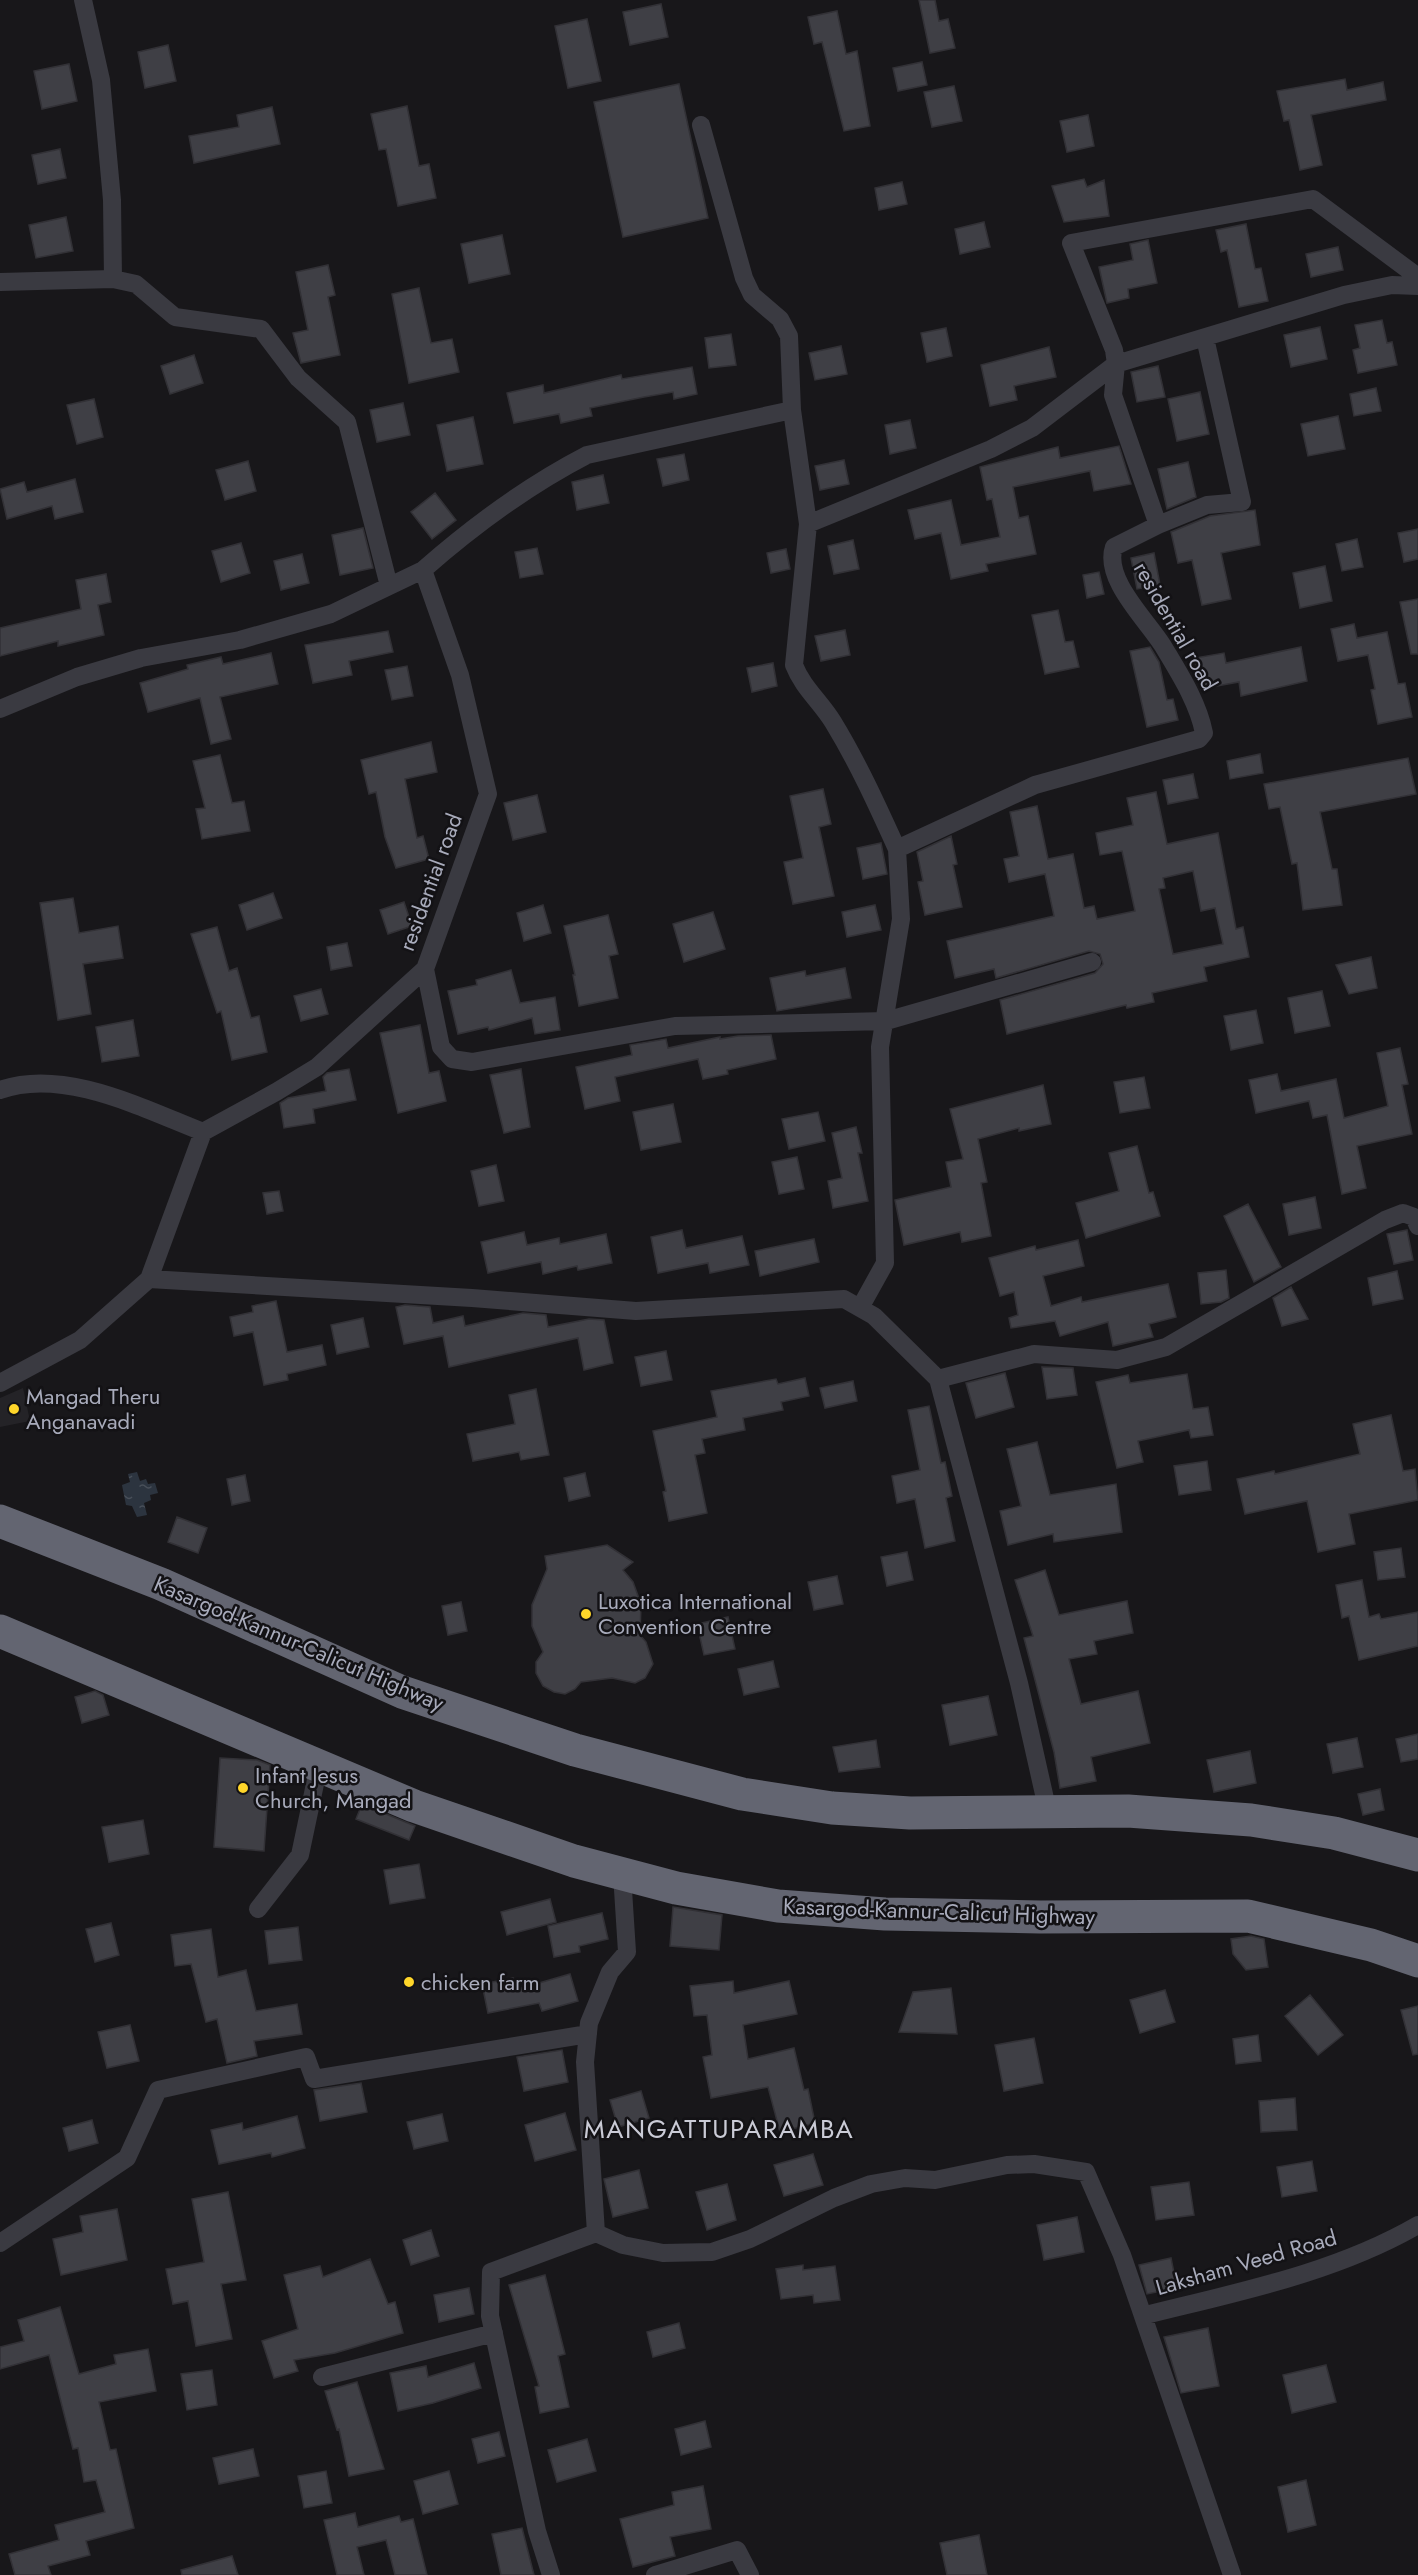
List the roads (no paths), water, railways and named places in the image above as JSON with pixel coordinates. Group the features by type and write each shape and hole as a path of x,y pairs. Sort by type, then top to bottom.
{"highway":[{"name":"Kasargod-Kannur-Calicut Highway","path":"0,1521 161,1584 402,1692 575,1750 656,1774 742,1794 832,1808 910,1813 1128,1811 1251,1820 1334,1833 1418,1855"},
{"name":"Kasargod-Kannur-Calicut Highway","path":"0,1631 414,1806 574,1862 676,1888 778,1906 885,1914 1040,1917 1248,1916 1371,1946 1418,1961"}],"street":[{"path":"83,0 101,80 112,200 113,279"},
{"path":"701,125 744,278 752,295 780,319 789,336 792,410 808,524 794,665 801,683 831,718 863,772 897,849 901,919 880,1047 885,1263 860,1308"},
{"name":"residential road","path":"897,849 1035,785 1199,739 1204,733 1190,694 1162,644 1119,582 1110,556 1113,547 1158,525 1113,395 1116,364 1108,332 1071,243 1313,199 1418,277"},
{"path":"0,282 113,279 136,284 175,317 261,329 298,378 347,422 389,586"},
{"path":"808,524 991,449 1032,428 1116,364 1344,295 1392,285 1418,286"},
{"path":"1158,525 1207,505 1242,502 1205,338"},
{"path":"0,709 77,677 141,658 240,640 331,614 423,570 452,544 563,467 587,455 792,410"},
{"name":"residential road","path":"203,1132 276,1092 316,1066 425,969 488,794 460,675 423,570"},
{"path":"425,969 441,1047 452,1059 472,1062 675,1026 885,1021 1092,962"},
{"path":"0,1090 19,1083 89,1088 203,1132 149,1279 80,1340 0,1383"},
{"path":"938,1379 1034,1354 1117,1360 1166,1347 1385,1220 1403,1213 1418,1202"},
{"path":"1403,1213 1414,1217 1418,1226"},
{"path":"149,1279 472,1298 636,1311 844,1299 874,1316 938,1379 1019,1683 1048,1812"},
{"path":"258,1909 300,1855 319,1766"},
{"path":"551,2575 537,2531 490,2316 491,2272 596,2233 585,2062 589,2023 610,1972 627,1952 622,1874"},
{"path":"0,2243 127,2158 158,2090 306,2057 314,2079 588,2034"},
{"name":"Laksham Veed Road","path":"596,2233 623,2245 663,2253 712,2252 750,2239 834,2198 871,2184 905,2178 934,2180 1007,2165 1034,2164 1086,2172 1107,2219 1142,2313 1146,2315 1342,2262 1418,2225"},
{"path":"1142,2313 1232,2575"},
{"path":"322,2377 494,2333"},
{"path":"655,2575 737,2550 750,2575"}],"water":[{"path":"137,1472 140,1481 146,1479 148,1484 155,1483 158,1493 150,1495 151,1500 144,1503 147,1515 137,1517 132,1506 126,1505 122,1485 130,1482 128,1474"}],"place":[{"name":"Mangad Theru Anganavadi","path":"14,1409"},
{"name":"Luxotica International Convention Centre","path":"586,1614"},
{"name":"Infant Jesus Church, Mangad","path":"243,1788"},
{"name":"chicken farm","path":"409,1982"}],"district":[{"name":"MANGATTUPARAMBA","path":"719,2129"}]}
